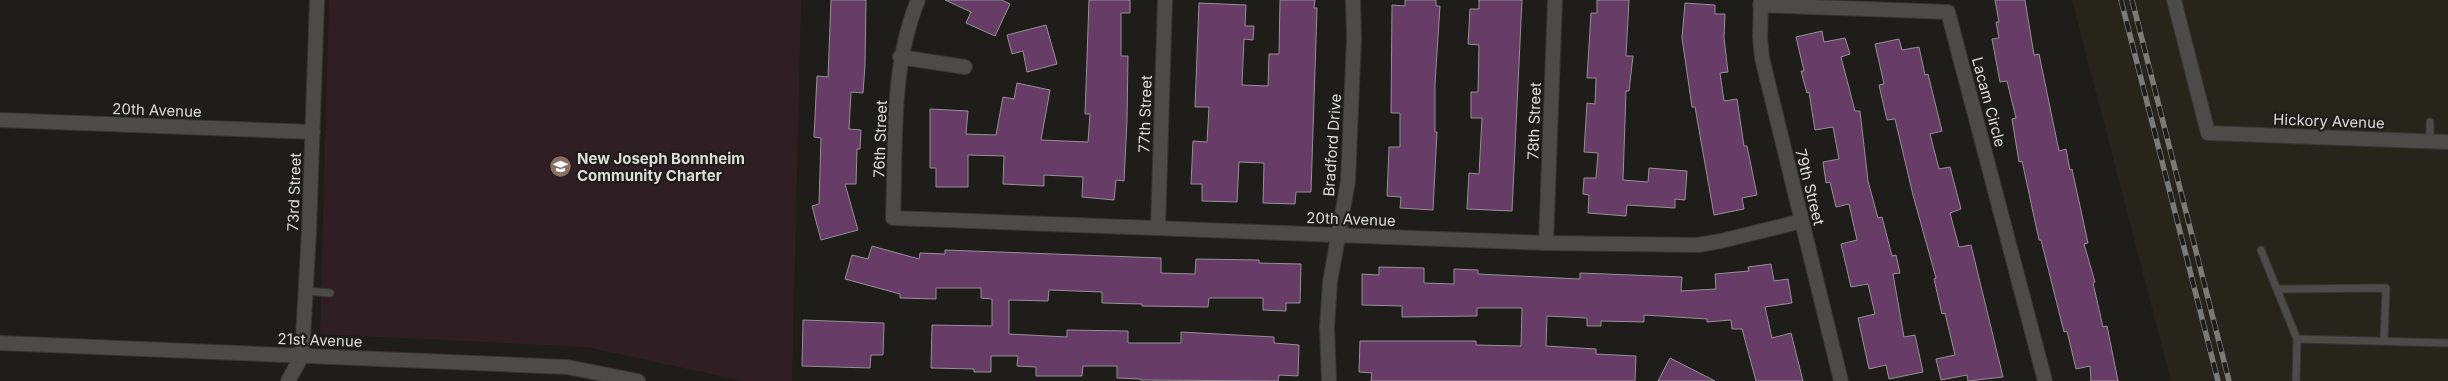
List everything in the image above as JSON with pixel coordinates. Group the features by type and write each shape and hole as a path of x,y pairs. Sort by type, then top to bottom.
{"street":[{"name":"73rd Street","path":"288,381 302,356 313,132 317,0"},
{"name":"76th Street","path":"897,218 893,218 900,57 909,22 918,0"},
{"name":"77th Street","path":"1158,228 1165,0"},
{"name":"Bradford Drive","path":"1329,381 1327,327 1330,282 1348,181 1354,38 1353,0"},
{"name":"78th Street","path":"1546,243 1555,0"},
{"name":"Hickory Avenue","path":"2174,0 2208,133 2448,142"},
{"name":"79th Street","path":"1761,2 1762,58 1841,381"},
{"name":"Lacam Circle","path":"1761,2 1948,12 2045,381"},
{"path":"900,57 965,67"},
{"name":"20th Avenue","path":"0,120 313,132"},
{"name":"20th Avenue","path":"897,218 1546,243 1698,245 1721,242 1802,221"},
{"name":"21st Avenue","path":"0,343 567,367 638,381"}],"lane":[{"path":"2430,122 2430,141"},
{"path":"2261,250 2297,339 2296,381"},
{"path":"2277,289 2386,288 2384,340"},
{"path":"306,292 330,293"},
{"path":"2297,339 2448,343"}],"shaded area":[{"name":"New Joseph Bonnheim Community Charter","path":"329,0 801,0 792,381 743,381 587,347 320,334"},
{"path":"2072,0 2448,0 2448,381 2171,381"}],"building":[{"path":"831,0 866,0 865,65 863,93 851,92 849,129 861,130 860,149 857,149 856,184 845,184 858,230 821,240 812,206 819,204 821,138 814,137 817,76 828,77"},
{"path":"945,0 1002,0 1010,4 995,36 966,23 971,12"},
{"path":"1089,0 1130,0 1130,13 1121,13 1121,56 1128,56 1124,181 1116,180 1114,200 1082,197 1083,177 1044,175 1044,186 1003,184 1004,156 968,155 968,187 936,187 936,168 930,168 930,109 968,111 966,134 996,135 1003,97 1014,99 1017,83 1050,90 1041,140 1088,142 1090,114 1085,114"},
{"path":"1280,0 1315,0 1314,8 1317,8 1311,192 1296,192 1295,204 1263,203 1264,163 1239,162 1237,202 1202,201 1202,184 1191,184 1193,141 1207,142 1209,107 1195,107 1199,3 1246,5 1245,26 1254,26 1253,40 1244,39 1242,85 1268,86 1269,54 1279,54"},
{"path":"1405,0 1436,0 1436,6 1440,6 1435,84 1435,132 1437,132 1433,210 1400,208 1401,197 1387,196 1389,147 1400,147 1400,113 1391,113 1392,5 1405,6"},
{"path":"1479,0 1522,0 1512,211 1467,209 1469,173 1479,174 1482,118 1471,118 1471,92 1478,92 1479,45 1468,44 1470,9 1479,9"},
{"path":"1597,0 1629,0 1626,56 1633,56 1629,91 1626,91 1623,180 1648,182 1649,168 1687,171 1685,200 1675,199 1675,208 1627,205 1626,216 1588,213 1589,195 1583,194 1584,178 1596,178 1598,153 1584,152 1587,103 1595,104 1596,78 1587,78 1591,13 1597,13"},
{"path":"1995,0 2025,0 2034,55 2039,54 2059,151 2066,149 2070,170 2072,169 2088,243 2084,244 2095,282 2093,283 2103,327 2107,326 2118,381 2091,381 2090,366 2076,369 2067,331 2064,332 2041,240 2039,240 2022,161 2019,162 2012,119 2016,118 2007,81 2000,82 1992,39 1999,38 1996,22 1999,22"},
{"path":"1685,3 1715,5 1715,14 1725,14 1724,38 1728,72 1720,73 1724,101 1737,99 1744,146 1747,146 1757,195 1742,198 1744,209 1714,215 1695,107 1692,107 1682,38"},
{"path":"1046,25 1057,64 1027,72 1023,51 1012,54 1007,35"},
{"path":"1822,31 1824,42 1845,38 1850,54 1841,57 1855,111 1860,111 1868,181 1878,218 1882,217 1892,256 1896,255 1900,273 1893,274 1904,337 1915,335 1923,372 1889,379 1886,365 1869,369 1858,318 1875,314 1868,284 1851,287 1841,244 1857,240 1849,204 1836,207 1830,182 1826,183 1823,162 1839,159 1833,127 1815,130 1809,92 1807,93 1801,71 1804,71 1796,37"},
{"path":"1899,39 1902,50 1919,47 1925,75 1928,74 1942,131 1930,134 1939,169 1950,167 1961,209 1950,213 1959,247 1971,245 2003,377 1968,381 1967,375 1941,380 1936,359 1955,355 1945,313 1942,314 1934,279 1936,278 1913,195 1895,119 1887,120 1879,85 1884,84 1875,44"},
{"path":"872,246 919,259 920,253 945,254 945,250 1161,258 1161,273 1195,274 1196,259 1259,260 1259,263 1301,264 1300,303 1286,303 1286,311 1263,310 1263,298 1209,298 1208,307 1142,306 1142,304 1102,303 1102,292 1049,290 1048,301 1009,300 1009,334 1067,337 1067,330 1128,331 1128,343 1181,343 1181,332 1274,337 1274,343 1299,345 1298,376 1279,375 1278,381 1140,380 1117,378 1117,366 1083,366 1082,376 1036,376 1036,367 1017,366 1018,356 991,356 991,372 974,372 974,369 931,368 932,325 992,326 992,299 981,298 981,288 936,288 936,299 900,298 900,294 845,279 852,255 868,259"},
{"path":"1771,264 1774,281 1788,279 1792,303 1765,307 1772,338 1791,333 1803,381 1756,381 1742,329 1732,329 1731,320 1707,322 1707,319 1644,315 1644,322 1601,321 1601,326 1587,326 1587,318 1547,316 1546,346 1596,349 1596,354 1636,356 1635,381 1371,381 1372,373 1359,372 1360,341 1476,341 1476,345 1521,346 1522,308 1477,308 1477,316 1402,317 1402,306 1362,305 1362,274 1379,275 1379,267 1424,268 1424,283 1454,284 1454,269 1478,270 1478,274 1580,279 1580,273 1682,277 1681,291 1716,289 1715,274 1749,271 1748,267"},
{"path":"803,320 884,323 883,355 871,355 870,368 802,366"},
{"path":"1670,358 1715,381 1658,381"}],"railway":[{"path":"2121,0 2218,381"},
{"path":"2132,0 2229,381"}],"place":[{"name":"New Joseph Bonnheim Community Charter","path":"561,167"}]}
